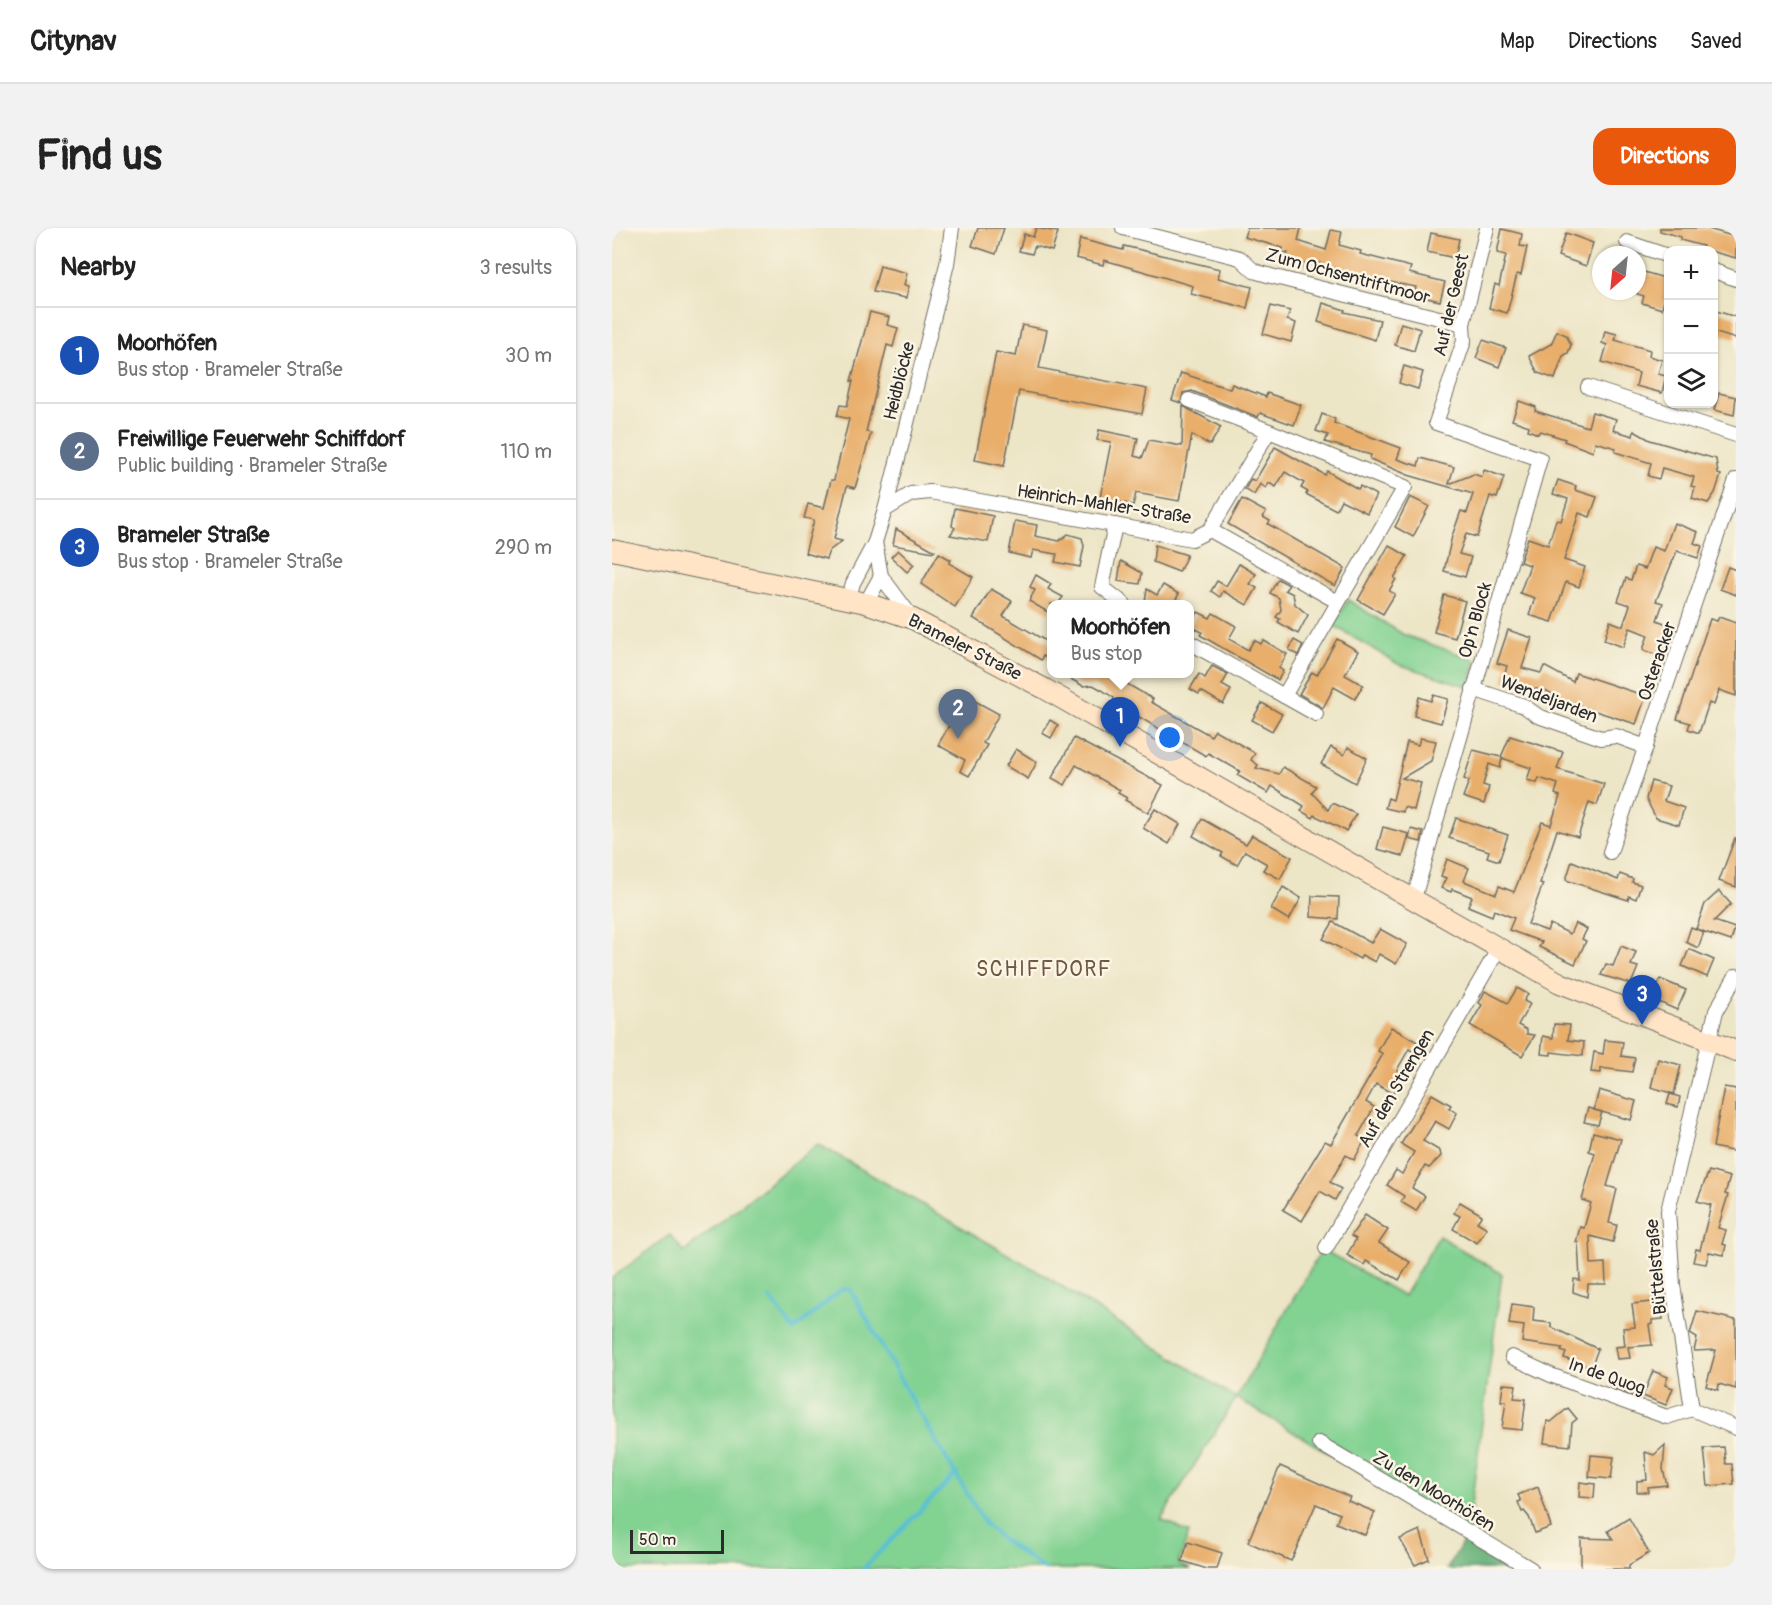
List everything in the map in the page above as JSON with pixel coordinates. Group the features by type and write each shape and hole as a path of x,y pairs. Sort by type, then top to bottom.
{"street":[{"name":"Heidblöcke","path":"857,602 853,583 875,542 885,510 947,264 952,228"},
{"name":"Zum Ochsentriftmoor","path":"1123,228 1240,258 1254,271 1270,276 1463,324"},
{"name":"Auf der Geest","path":"1436,423 1464,341 1463,324 1487,228"},
{"path":"1627,242 1664,255"},
{"path":"1718,273 1736,279"},
{"path":"1588,387 1736,435"},
{"path":"1189,399 1405,487 1284,696"},
{"name":"Op'n Block","path":"1414,898 1540,459 1436,423"},
{"path":"1210,530 1269,431"},
{"name":"Osteracker","path":"1610,852 1646,747 1730,521 1736,480"},
{"name":"Heinrich-Mahler-Straße","path":"885,510 911,494 930,492 1192,539 1210,530 1338,602"},
{"path":"1115,525 1102,587 1119,600"},
{"name":"Heidblöcke","path":"875,542 881,576 913,619"},
{"name":"Brameler Straße","path":"612,550 857,602 913,619 1046,689 1560,983 1736,1051"},
{"path":"857,602 881,576"},
{"path":"1194,645 1316,714"},
{"name":"Wendeljarden","path":"1473,689 1524,706 1538,716 1601,738 1616,736 1646,747"},
{"name":"Auf den Strengen","path":"1326,1248 1499,948"},
{"name":"Büttelstraße","path":"1692,1409 1673,1285 1668,1211 1716,1011 1736,976"},
{"name":"In de Quog","path":"1512,1357 1553,1376 1667,1416 1692,1409"},
{"path":"1692,1409 1736,1428"},
{"name":"Zu den Moorhöfen","path":"1319,1443 1531,1569"}],"green space":[{"path":"1348,600 1404,635 1476,660 1469,687 1398,664 1333,625"},
{"path":"818,1144 1044,1275 1236,1398 1161,1519 1189,1533 1178,1564 1190,1569 612,1569 612,1278 670,1235 684,1252"},
{"path":"1439,1236 1502,1274 1467,1535 1236,1398 1322,1249 1404,1296"},
{"path":"1467,1535 1524,1569 1447,1569"}],"building":[{"path":"978,228 1004,228 996,254 972,246"},
{"path":"1036,228 1058,232 1052,251 1035,246 1032,254 1019,251 1024,234 1033,237"},
{"path":"1247,228 1301,228 1298,241 1326,250 1331,230 1342,232 1339,245 1361,251 1360,254 1411,267 1409,273 1445,282 1440,301 1414,295 1416,287 1354,275 1310,260 1308,265 1286,259 1288,253 1282,252 1283,248 1244,237"},
{"path":"1660,228 1705,228 1736,237 1736,258 1718,253 1718,246 1703,246 1680,240 1681,237 1660,231"},
{"path":"1502,229 1522,234 1520,246 1527,247 1521,275 1517,274 1507,313 1489,308 1495,284 1499,286 1506,255 1497,253"},
{"path":"1431,233 1459,239 1455,258 1427,252"},
{"path":"1566,233 1593,243 1586,266 1558,256"},
{"path":"1080,239 1123,250 1124,246 1220,269 1218,278 1252,287 1247,308 1191,294 1193,286 1156,275 1104,260 1103,265 1076,258"},
{"path":"880,266 907,273 904,285 909,286 906,298 873,292"},
{"path":"1646,273 1664,278 1662,309 1642,303 1643,300 1646,300"},
{"path":"1323,303 1345,310 1344,312 1380,320 1375,340 1318,322"},
{"path":"1271,306 1290,311 1287,320 1296,323 1291,342 1263,334"},
{"path":"870,312 889,317 887,325 898,328 893,347 887,345 866,432 871,433 855,488 847,486 834,539 842,541 829,551 826,559 805,553 814,520 804,518 808,504 824,508 831,480 834,480 849,419 837,416 840,405 847,406 853,381 851,381"},
{"path":"1718,312 1736,317 1736,339 1718,334"},
{"path":"1401,323 1420,329 1414,351 1395,345"},
{"path":"1022,325 1047,330 1039,368 1147,389 1142,414 1019,391 1004,466 975,460 996,352 1016,356"},
{"path":"1557,331 1566,335 1571,345 1568,353 1563,356 1555,379 1538,373 1529,356 1551,344"},
{"path":"1605,331 1617,334 1615,340 1650,350 1649,356 1662,360 1658,374 1664,376 1662,393 1636,386 1639,373 1602,362 1607,345 1602,343"},
{"path":"1483,340 1506,348 1499,367 1476,358"},
{"path":"1404,366 1423,372 1418,389 1399,383"},
{"path":"1181,373 1230,389 1232,384 1266,397 1267,393 1301,405 1294,425 1260,413 1258,417 1192,391 1183,393 1181,403 1172,400"},
{"path":"1719,393 1736,397 1734,415 1714,410 1718,408"},
{"path":"1519,401 1536,407 1535,411 1588,427 1592,412 1616,419 1613,430 1633,436 1634,431 1650,440 1716,459 1718,474 1721,475 1715,493 1708,503 1692,498 1695,487 1691,486 1694,477 1662,468 1659,479 1648,476 1651,463 1615,452 1616,448 1595,442 1593,452 1564,441 1565,439 1540,431 1538,434 1528,430 1529,426 1512,420"},
{"path":"1183,406 1221,427 1210,445 1192,435 1179,501 1136,493 1133,505 1100,498 1111,442 1097,440 1099,430 1138,438 1134,456 1142,458 1149,440 1182,446"},
{"path":"1322,414 1335,419 1334,423 1401,448 1397,459 1418,466 1420,458 1454,467 1449,484 1474,474 1482,477 1484,470 1504,477 1497,498 1490,496 1477,537 1466,534 1459,554 1471,557 1465,577 1444,571 1452,536 1461,511 1467,513 1473,494 1408,475 1370,459 1371,455 1325,442 1328,435 1316,431"},
{"path":"1275,447 1325,475 1327,471 1358,489 1360,486 1376,495 1367,513 1341,500 1336,510 1306,494 1308,492 1301,488 1304,483 1285,472 1276,487 1269,483 1266,488 1260,484 1254,495 1245,489 1251,479 1255,481"},
{"path":"1558,480 1576,486 1575,490 1597,497 1590,517 1579,513 1564,560 1585,567 1579,587 1566,582 1552,622 1529,615 1535,598 1520,593 1530,565 1520,562 1528,538 1548,545 1556,520 1561,521 1568,499 1553,494"},
{"path":"1410,497 1429,506 1413,537 1395,527"},
{"path":"1242,499 1266,512 1263,517 1270,521 1268,524 1345,568 1335,586 1228,524"},
{"path":"955,508 993,516 988,542 950,535 955,528 952,526"},
{"path":"1015,521 1037,525 1035,536 1059,541 1068,534 1082,538 1084,546 1080,567 1055,562 1057,554 1033,550 1031,558 1009,553"},
{"path":"1674,523 1698,532 1694,543 1702,546 1698,558 1677,551 1656,601 1663,603 1657,620 1676,628 1672,642 1667,640 1661,656 1643,650 1648,635 1630,628 1623,647 1604,640 1610,621 1623,626 1630,605 1618,601 1626,578 1631,580 1636,566 1645,569 1653,547 1664,551"},
{"path":"896,529 935,551 893,545"},
{"path":"1155,545 1187,555 1179,572 1153,562"},
{"path":"1389,545 1407,556 1394,578 1396,579 1389,591 1395,594 1383,614 1358,600"},
{"path":"898,550 914,565 907,572 891,557"},
{"path":"939,553 951,560 949,563 973,577 955,607 921,584"},
{"path":"1121,561 1142,573 1140,584 1118,581"},
{"path":"1239,564 1256,574 1250,584 1257,588 1247,605 1223,591 1220,597 1211,591 1217,581 1226,586"},
{"path":"1728,567 1736,570 1736,595 1720,589"},
{"path":"1036,575 1051,584 1048,589 1063,597 1061,600 1047,600 1047,612 1029,601 1035,590 1030,587"},
{"path":"1278,579 1289,585 1285,590 1293,594 1295,604 1308,615 1298,634 1278,622 1280,619 1276,617 1281,610 1279,598 1270,593"},
{"path":"1163,585 1179,594 1175,600 1145,600 1147,589 1157,595"},
{"path":"991,589 1012,601 1003,616 1047,642 1047,658 1043,656 1041,660 973,618"},
{"path":"1444,595 1465,601 1455,638 1434,632"},
{"path":"1198,612 1210,618 1213,613 1236,626 1229,639 1248,650 1254,640 1261,644 1263,640 1287,654 1279,668 1283,671 1278,680 1200,635 1202,632 1194,628 1194,619"},
{"path":"1719,617 1736,623 1736,696 1719,690 1714,705 1709,703 1699,733 1688,729 1690,723 1677,719 1710,619 1717,621"},
{"path":"1508,630 1532,638 1522,668 1541,673 1544,666 1573,682 1576,673 1646,696 1636,724 1567,702 1545,690 1524,688 1503,681 1507,666 1497,663"},
{"path":"1337,639 1358,651 1345,675 1363,685 1355,699 1334,687 1323,708 1299,694 1312,672 1317,675"},
{"path":"1294,640 1303,645 1298,655 1289,650"},
{"path":"1212,666 1228,674 1222,685 1231,690 1223,704 1201,691 1199,694 1190,689 1199,674 1205,678"},
{"path":"1069,678 1117,678 1153,699 1151,702 1211,736 1215,730 1255,753 1251,760 1258,765 1256,768 1279,774 1283,767 1316,786 1312,793 1328,810 1332,803 1356,814 1346,831 1314,815 1313,818 1301,811 1304,806 1272,786 1268,793 1237,775 1240,771 1208,753 1206,756 1113,702 1114,698 1102,690 1093,685 1083,686"},
{"path":"1433,695 1448,699 1441,723 1414,716 1419,697 1431,701"},
{"path":"966,696 999,714 983,743 987,745 969,776 960,771 965,760 938,745"},
{"path":"1262,703 1282,714 1272,731 1252,720"},
{"path":"1050,720 1058,725 1051,738 1042,733"},
{"path":"1510,736 1563,752 1557,769 1604,784 1597,805 1589,802 1578,837 1557,830 1540,883 1543,884 1528,924 1547,931 1550,924 1570,934 1575,923 1587,929 1582,939 1586,941 1575,964 1539,947 1542,942 1509,930 1514,918 1494,910 1492,916 1468,906 1472,897 1452,889 1451,892 1441,888 1446,878 1441,876 1447,859 1469,868 1464,881 1496,894 1499,886 1514,892 1542,822 1551,825 1560,796 1555,794 1558,784 1539,778 1537,783 1527,780 1531,768 1502,758 1500,768 1489,764 1483,785 1489,787 1484,804 1463,797 1469,781 1464,779 1473,750 1501,757"},
{"path":"1074,738 1163,785 1148,813 1125,800 1127,798 1118,793 1120,790 1076,765 1065,785 1052,778"},
{"path":"1420,738 1436,741 1431,761 1402,778 1421,783 1414,810 1404,807 1403,812 1385,808 1388,798 1393,800 1407,742 1418,745"},
{"path":"1331,747 1344,755 1348,747 1367,758 1355,783 1321,764"},
{"path":"1016,749 1037,762 1028,779 1006,766"},
{"path":"1651,781 1669,786 1664,801 1684,808 1679,825 1656,818 1646,799"},
{"path":"1155,809 1180,824 1169,844 1143,828"},
{"path":"1456,818 1508,835 1499,861 1487,857 1489,851 1449,838"},
{"path":"1202,819 1246,844 1252,835 1292,857 1280,879 1263,870 1267,864 1245,851 1237,865 1221,856 1223,853 1193,836"},
{"path":"1383,827 1409,834 1403,856 1377,849"},
{"path":"1411,829 1423,832 1421,842 1409,839"},
{"path":"1736,838 1736,887 1719,881"},
{"path":"1572,861 1618,880 1620,874 1633,879 1632,882 1641,885 1636,899 1629,896 1628,900 1566,880"},
{"path":"1283,887 1301,898 1289,920 1271,909"},
{"path":"1719,891 1731,904 1714,921 1735,928 1731,941 1696,929 1705,904"},
{"path":"1312,896 1339,897 1338,919 1311,917"},
{"path":"1333,922 1371,943 1380,929 1407,944 1396,964 1379,954 1375,962 1362,955 1360,959 1323,939"},
{"path":"1691,927 1704,932 1698,948 1686,942"},
{"path":"1621,946 1636,952 1631,965 1638,967 1631,984 1601,975 1606,964 1613,966"},
{"path":"1689,949 1714,960 1707,977 1682,966"},
{"path":"1660,979 1686,990 1677,1010 1652,999"},
{"path":"1517,988 1528,994 1524,1001 1530,1004 1518,1025 1527,1030 1527,1034 1535,1035 1522,1056 1470,1025 1482,1005 1479,1003 1485,991 1508,1003"},
{"path":"1554,1024 1570,1025 1568,1040 1584,1042 1583,1056 1551,1052 1551,1055 1541,1054 1543,1036 1553,1038"},
{"path":"1391,1027 1419,1043 1414,1052 1409,1049 1397,1070 1404,1074 1393,1094 1376,1084 1366,1102 1374,1107 1358,1136 1365,1140 1354,1160 1346,1155 1330,1182 1341,1189 1335,1200 1320,1191 1302,1221 1283,1210 1325,1141 1331,1144 1383,1054 1378,1051"},
{"path":"1605,1040 1623,1042 1621,1056 1635,1058 1632,1072 1601,1068 1601,1073 1591,1072 1594,1052 1603,1054"},
{"path":"1658,1059 1681,1065 1674,1094 1651,1087"},
{"path":"1724,1087 1736,1089 1736,1152 1713,1147"},
{"path":"1599,1090 1636,1101 1631,1120 1594,1110"},
{"path":"1432,1094 1451,1105 1449,1108 1457,1113 1449,1129 1435,1121 1423,1141 1440,1151 1441,1156 1429,1168 1425,1166 1412,1188 1425,1196 1416,1211 1401,1202 1404,1196 1387,1185 1396,1170 1402,1174 1414,1152 1401,1144"},
{"path":"1670,1094 1680,1097 1678,1107 1667,1104"},
{"path":"1588,1108 1602,1112 1598,1125 1584,1122"},
{"path":"1593,1132 1621,1139 1607,1186 1617,1189 1609,1223 1617,1225 1613,1242 1590,1236 1591,1264 1605,1263 1606,1284 1588,1284 1587,1297 1573,1292 1574,1279 1580,1280 1578,1242 1576,1242 1580,1227 1584,1228 1591,1203 1582,1200 1595,1153 1589,1151"},
{"path":"1709,1171 1730,1177 1725,1194 1728,1195 1718,1228 1726,1230 1722,1244 1726,1245 1724,1255 1709,1252 1706,1264 1693,1262 1696,1249 1700,1250 1711,1205 1697,1201"},
{"path":"1460,1202 1482,1215 1477,1222 1487,1228 1477,1243 1453,1229 1460,1216 1454,1213"},
{"path":"1365,1215 1388,1230 1379,1243 1410,1262 1399,1280 1366,1261 1364,1265 1347,1255 1356,1239 1351,1236"},
{"path":"1661,1301 1663,1319 1652,1320 1652,1324 1649,1325 1652,1345 1628,1347 1630,1358 1617,1359 1615,1347 1625,1346 1623,1328 1635,1327 1632,1304"},
{"path":"1512,1304 1534,1307 1533,1321 1551,1323 1551,1327 1598,1349 1591,1368 1564,1358 1566,1353 1561,1351 1563,1348 1522,1342 1524,1326 1509,1324"},
{"path":"1697,1311 1736,1320 1736,1389 1719,1384 1718,1390 1706,1386 1716,1350 1694,1351 1697,1338 1690,1334"},
{"path":"1653,1371 1668,1377 1665,1385 1673,1388 1666,1405 1643,1396"},
{"path":"1614,1383 1642,1394 1640,1398 1613,1388"},
{"path":"1503,1384 1516,1385 1514,1398 1526,1399 1522,1430 1502,1428 1506,1401 1501,1401"},
{"path":"1568,1408 1577,1419 1572,1423 1570,1446 1544,1443 1547,1421 1551,1422"},
{"path":"1665,1445 1663,1469 1667,1485 1648,1487 1648,1492 1637,1492 1637,1481 1647,1480 1645,1452 1654,1455"},
{"path":"1724,1447 1726,1464 1732,1464 1734,1484 1708,1486 1704,1448"},
{"path":"1591,1455 1614,1457 1611,1479 1589,1477"},
{"path":"1280,1466 1350,1497 1348,1501 1375,1512 1365,1535 1336,1523 1340,1514 1316,1504 1291,1561 1248,1542"},
{"path":"1580,1482 1595,1484 1594,1498 1579,1497"},
{"path":"1538,1487 1551,1527 1535,1533 1529,1517 1524,1511 1522,1512 1518,1495"},
{"path":"1629,1518 1649,1553 1629,1565 1629,1569 1581,1569 1581,1538 1613,1539 1608,1531"},
{"path":"1420,1530 1429,1559 1415,1565 1400,1539"},
{"path":"1188,1542 1222,1553 1217,1569 1207,1569 1182,1561"}],"waterway":[{"path":"770,1298 794,1330 842,1289 851,1290 914,1404 985,1524 1003,1540 1044,1569"},
{"path":"863,1569 957,1473"}],"place":[{"name":"Freiwillige Feuerwehr Schiffdorf","path":"958,739"},
{"name":"Moorhöfen","path":"1120,747"},
{"name":"Brameler Straße","path":"1642,1025"}],"district":[{"name":"SCHIFFDORF","path":"1044,969"}]}
